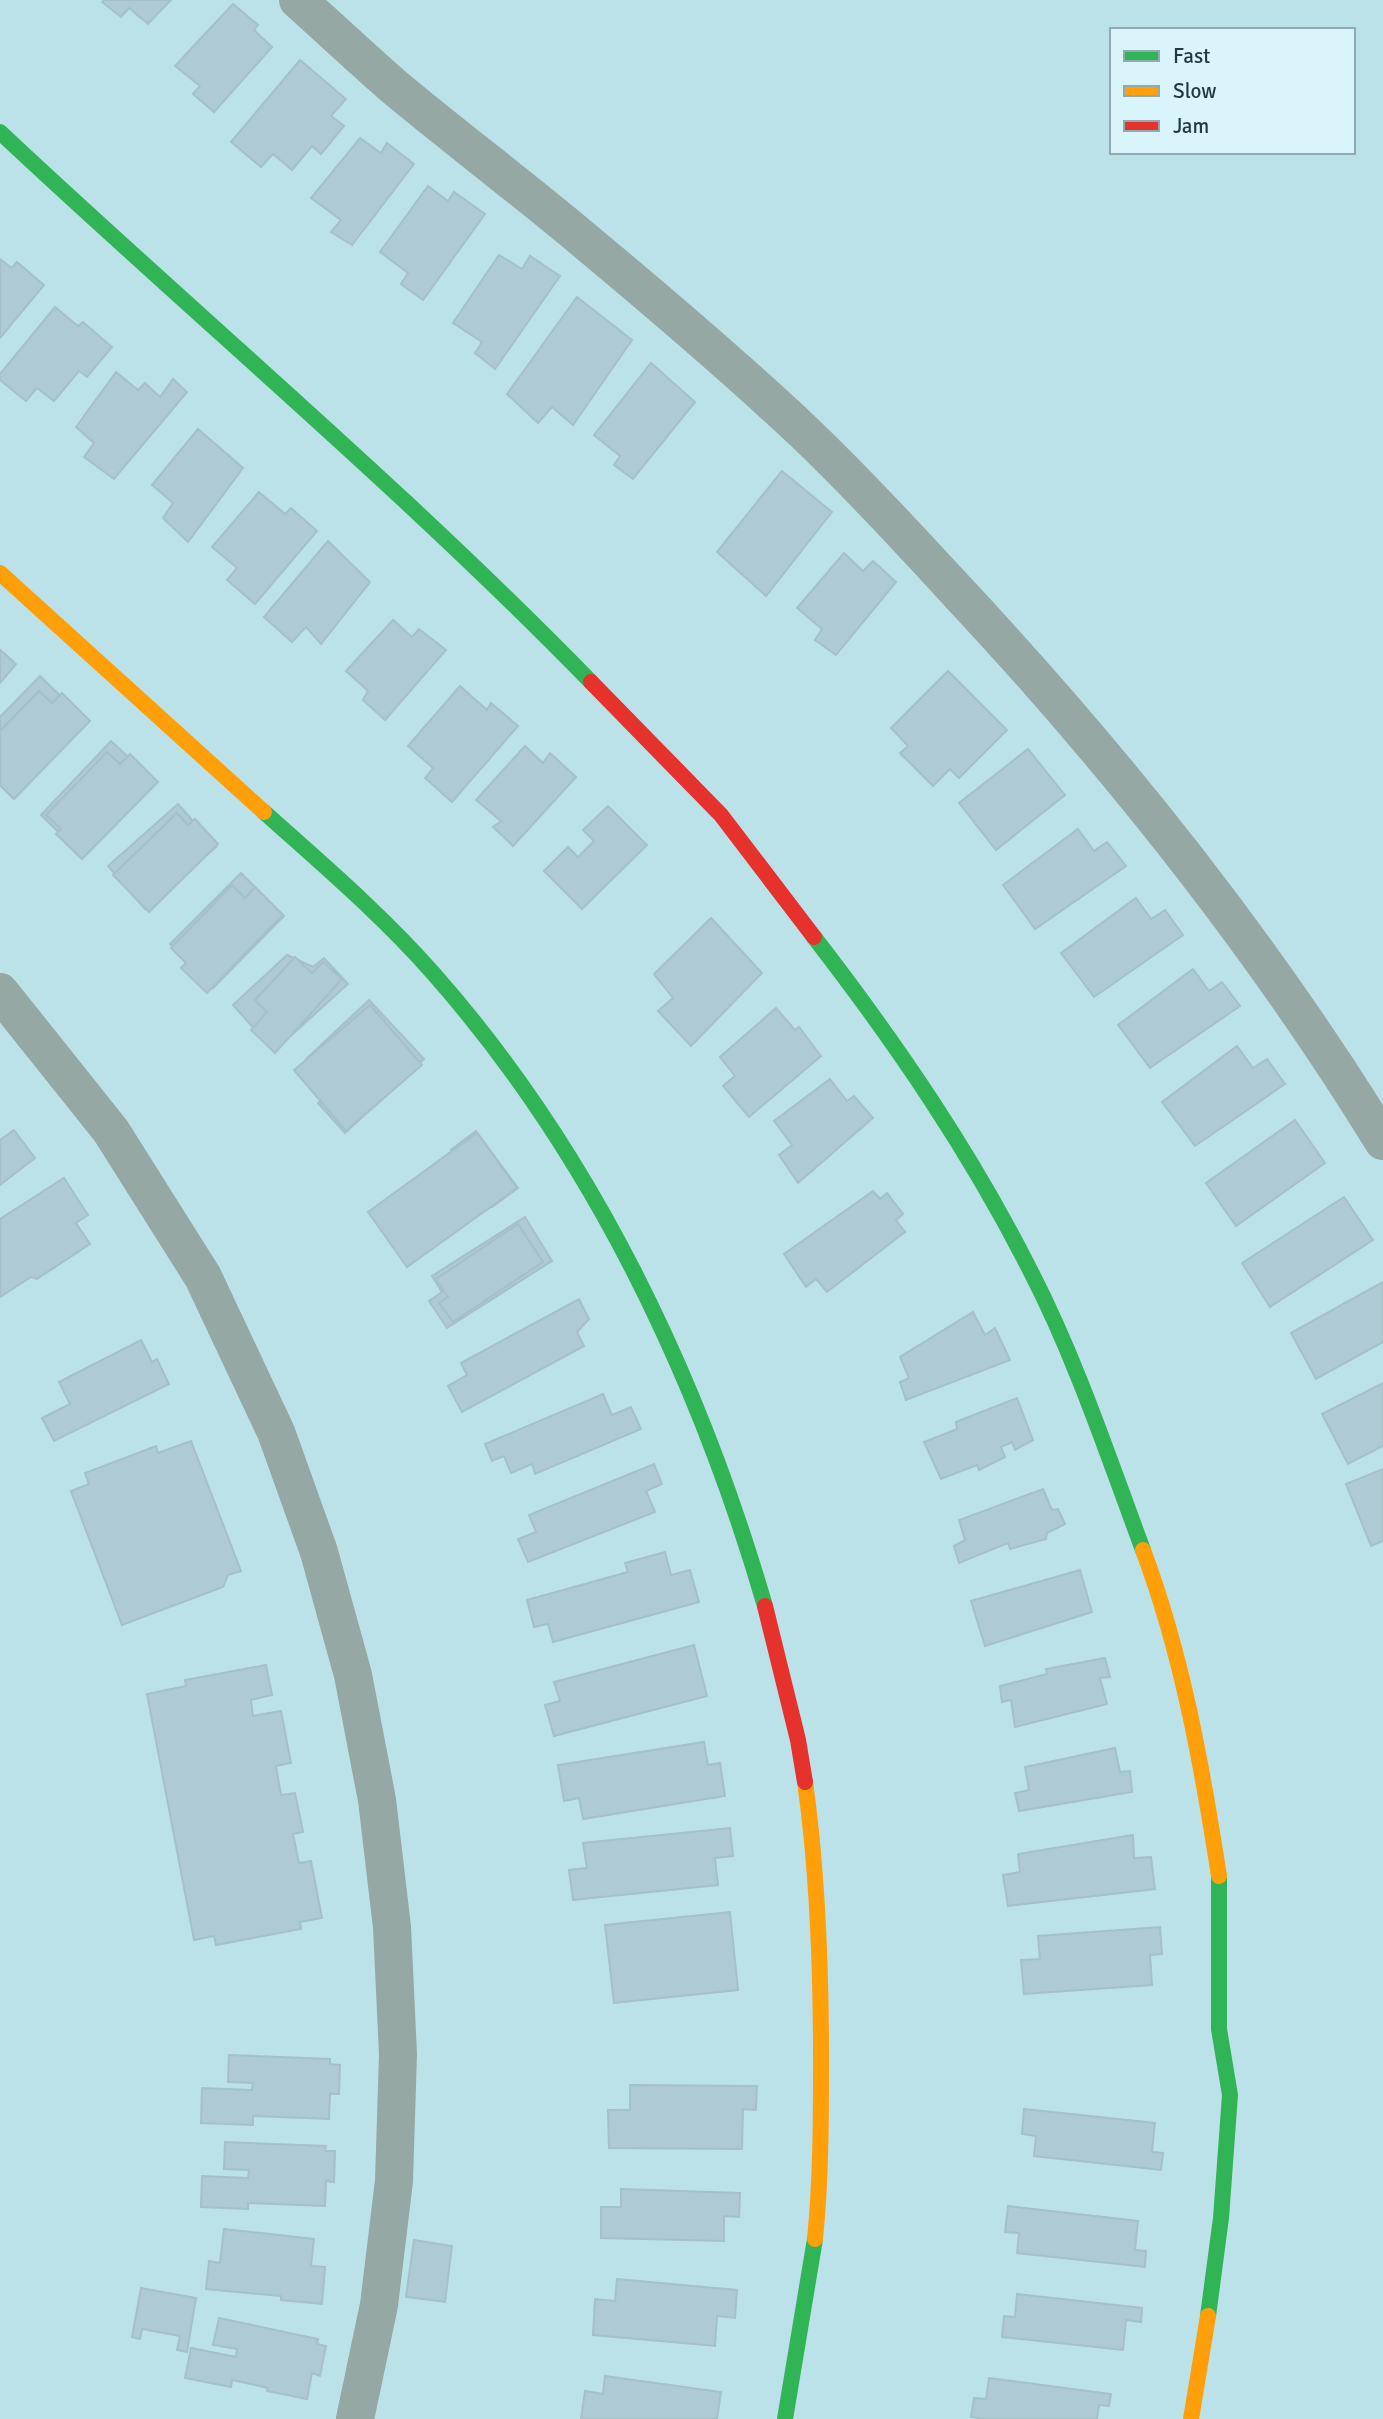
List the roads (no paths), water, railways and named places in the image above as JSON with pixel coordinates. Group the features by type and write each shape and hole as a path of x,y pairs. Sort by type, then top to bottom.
{"street":[{"path":"298,0 392,85 579,236 740,374 805,433 868,496 1047,688 1138,795 1285,989 1383,1141"},
{"path":"0,132 107,232 273,379 535,624 721,815 866,1004 926,1090 981,1179 1031,1271 1075,1366 1149,1565 1180,1668 1203,1774 1220,1880 1219,2029 1230,2095 1221,2218 1205,2341 1191,2419"},
{"path":"0,573 360,900 442,983 506,1063 573,1165 635,1273 688,1385 733,1502 770,1620 799,1742 812,1842 820,1942 821,2136 816,2236 785,2419"},
{"path":"0,992 111,1131 202,1277 276,1432 319,1552 353,1675 377,1800 391,1914 398,2054 394,2181 379,2305 355,2419"}]}
